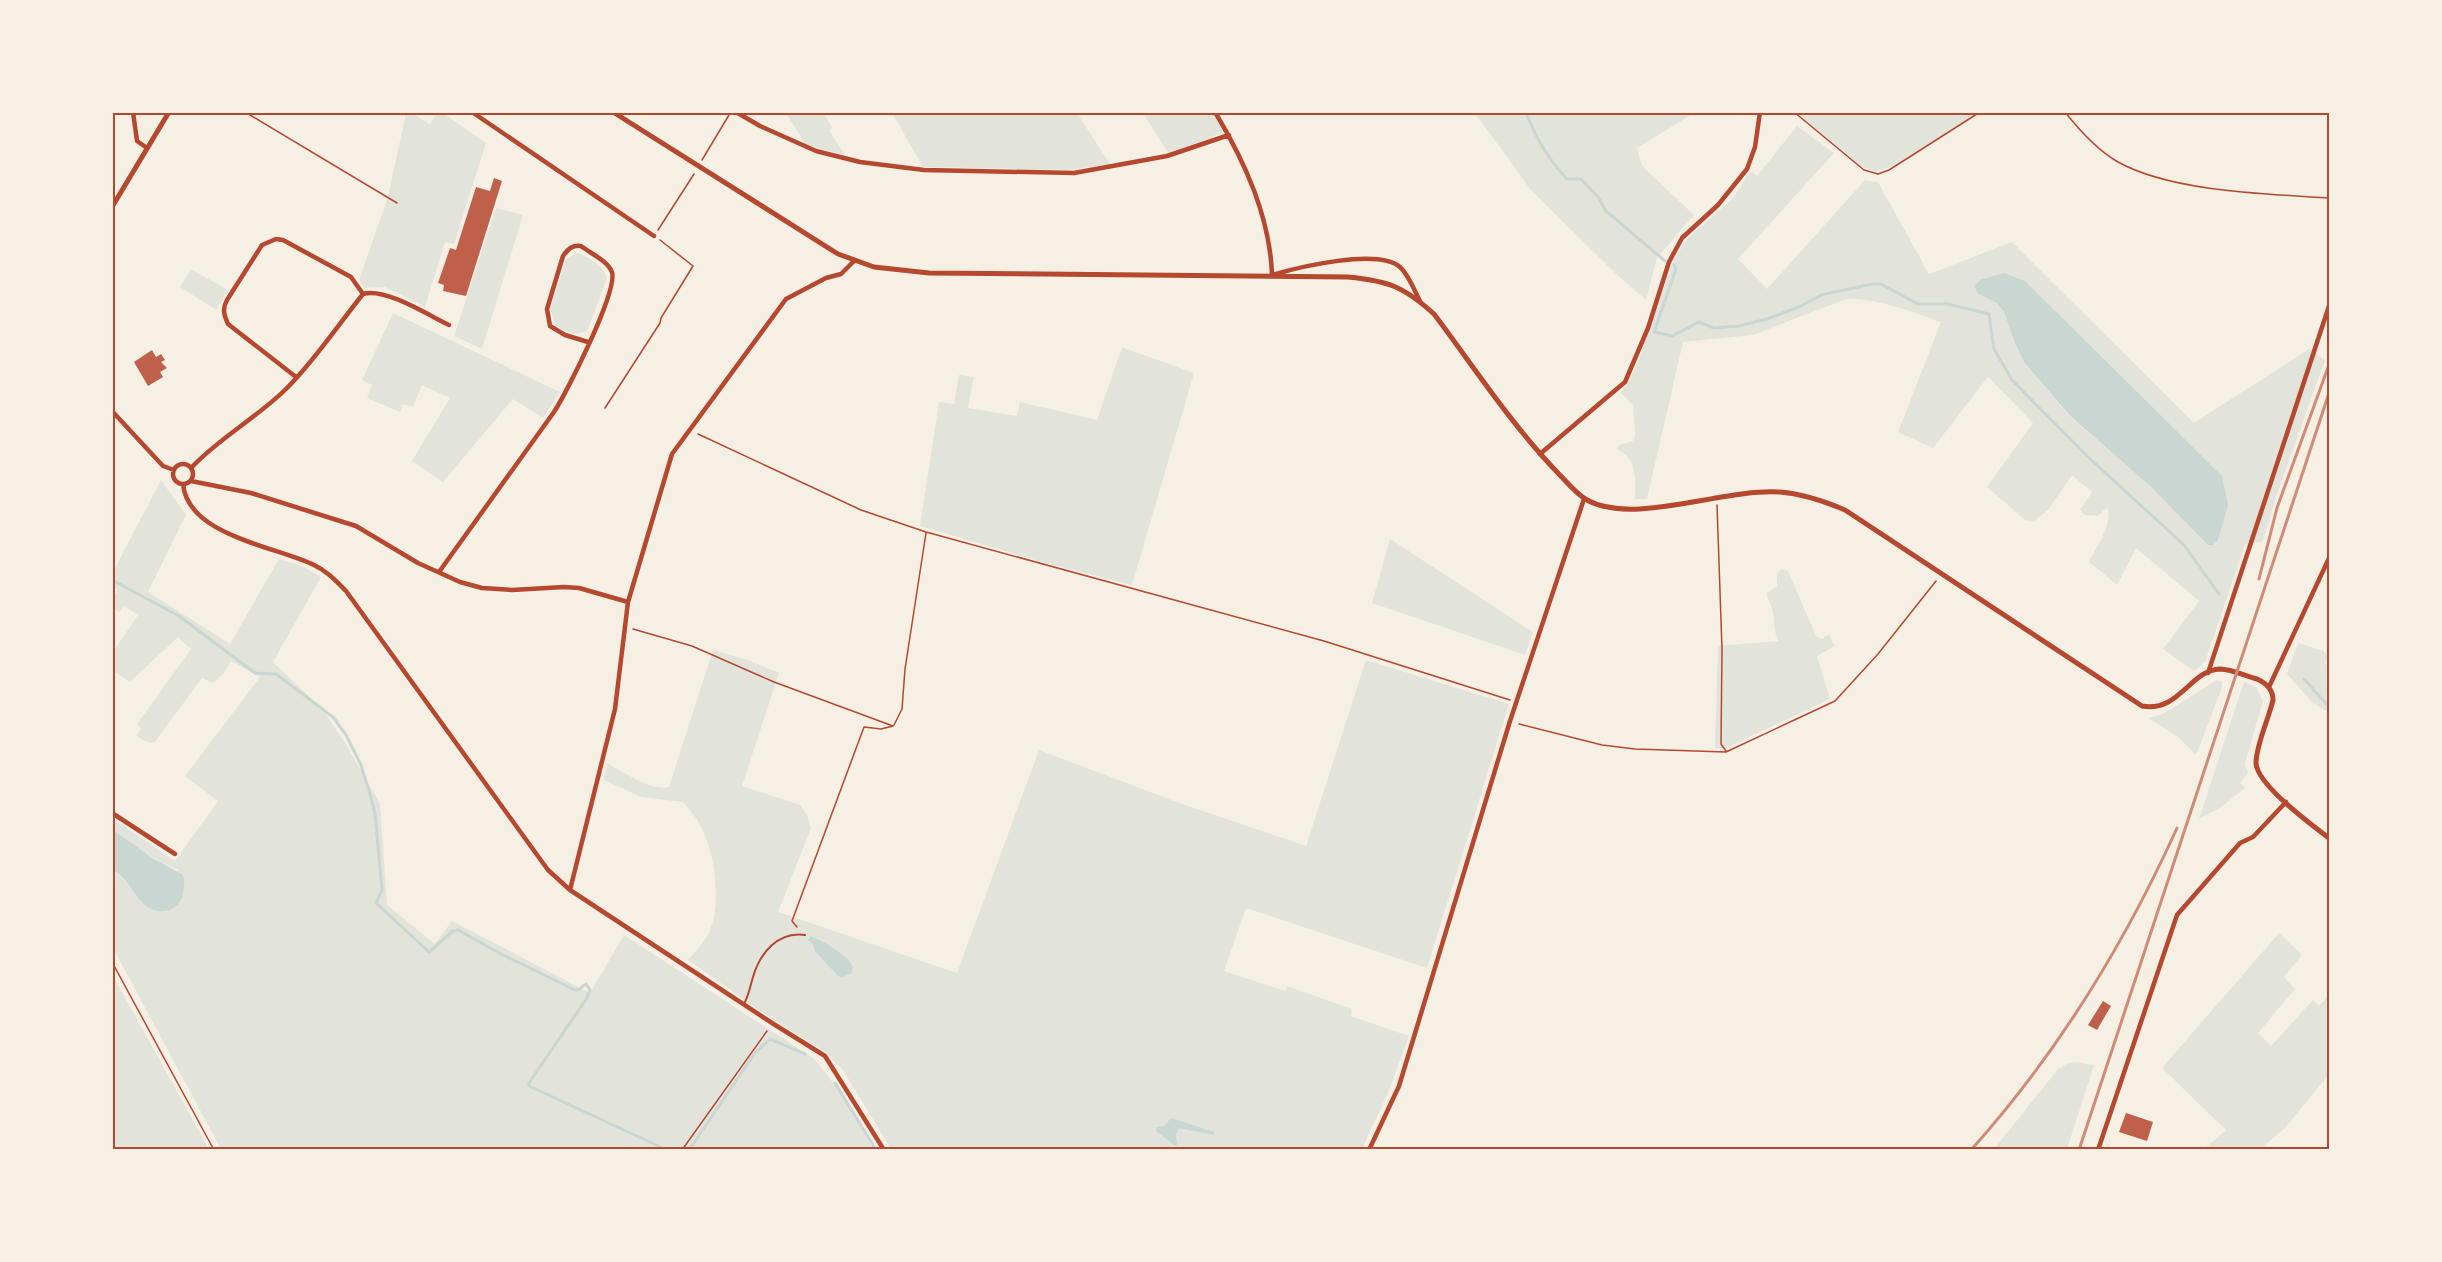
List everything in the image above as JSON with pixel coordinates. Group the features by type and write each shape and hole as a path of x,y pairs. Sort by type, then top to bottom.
{"street":[{"path":"133,112 137,141 147,148"},
{"path":"112,207 169,112"},
{"path":"472,112 654,236"},
{"path":"613,112 838,254 854,261 896,271 1272,276 1379,280 1412,295 1434,314 1540,454 1584,499 1612,510 1632,510 1717,497 1779,492 1825,501 1845,510 2142,706 2162,707 2208,673 2217,669 2259,680 2269,687 2273,700 2256,763 2262,781 2330,839"},
{"path":"736,112 816,152 860,162 924,170 1074,173 1167,156 1229,135"},
{"path":"1215,112 1251,180 1260,206 1272,257 1272,276"},
{"path":"1540,454 1625,382 1648,328 1669,261 1682,238 1718,205 1747,169 1755,147 1760,112"},
{"path":"296,377 228,324 223,308 262,245 267,241 283,240 351,277 363,294"},
{"path":"439,572 567,392 614,282 609,266 575,245 563,256 547,309 550,326 565,335 588,342"},
{"path":"1272,276 1295,268 1361,258 1394,262 1402,268 1421,303"},
{"path":"570,890 615,709 628,602 672,454 786,299 826,278 841,274 854,261"},
{"path":"190,468 231,431 246,424 296,377 363,294 370,292 382,294 449,325"},
{"path":"2208,673 2330,303"},
{"path":"112,411 164,466 174,470"},
{"path":"174,470 182,464 190,468 194,474 191,481"},
{"path":"174,470 175,480 183,484 191,481 251,493 356,526 439,572 482,588 512,590 571,588 628,602"},
{"path":"183,484 184,496 189,505 209,523 231,535 313,564 326,571 346,591 548,870 570,890 825,1056 884,1149"},
{"path":"1369,1149 1399,1086 1510,721 1584,499"},
{"path":"2269,687 2330,556"},
{"path":"2098,1149 2177,915 2240,843 2253,837 2286,802"},
{"path":"112,813 175,854"}],"lane":[{"path":"744,1004 753,975 771,944 779,938 805,934"}],"path":[{"path":"245,112 397,203"},
{"path":"605,408 660,323 693,266 654,236 730,112"},
{"path":"1794,112 1864,171 1878,174 1889,170 1980,112"},
{"path":"2065,112 2101,151 2133,170 2150,176 2222,189 2330,198"},
{"path":"689,429 861,510 926,532 1324,641 1517,702"},
{"path":"1717,497 1722,649 1721,744 1726,752"},
{"path":"805,934 792,921 864,727 881,729 893,726 902,709 905,669 926,532"},
{"path":"1510,721 1602,745 1635,749 1726,752 1834,701 1878,654 1942,573"},
{"path":"625,627 692,646 774,682 893,726"},
{"path":"112,962 214,1149"},
{"path":"682,1149 772,1023"}],"shaded area":[{"path":"406,113 411,113 430,124 437,113 443,113 486,143 454,244 445,242 425,307 385,287 365,288 359,280 388,197"},
{"path":"786,113 823,113 832,127 829,130 845,155 806,145"},
{"path":"892,113 1077,113 1110,164 1069,170 923,167"},
{"path":"1143,113 1212,113 1223,131 1209,139 1168,153"},
{"path":"1475,113 1694,113 1637,148 1642,166 1694,215 1657,258 1646,300 1614,272 1531,190"},
{"path":"1796,113 1977,113 1894,165 1875,172 1860,166"},
{"path":"1797,126 1834,153 1738,259 1767,289 1865,180 1878,182 1929,274 2012,242 2194,423 2309,349 2325,360 2277,494 2263,541 2245,545 2205,662 2194,671 2163,649 2199,601 2136,548 2117,585 2089,562 2106,528 2107,507 2098,516 2085,515 2080,510 2092,492 2072,475 2048,510 2034,521 2025,520 1987,487 2033,423 1988,377 1933,448 1898,432 1941,322 1894,306 1868,300 1846,299 1753,335 1683,342 1647,499 1635,499 1634,469 1626,455 1617,449 1619,445 1633,441 1635,435 1633,405 1621,393 1636,367 1674,259 1687,239 1733,198 1750,171 1757,176","holes":["1997,303 2218,540 2207,544 2150,486 2069,416 2024,362 2004,312"]},
{"path":"496,208 523,215 482,349 454,336"},
{"path":"577,253 595,262 607,278 588,329 580,333 567,331 555,324 550,309 566,259"},
{"path":"191,269 228,290 216,310 180,287"},
{"path":"2004,273 2025,281 2222,476 2228,505 2218,540 2213,545 2208,545 2150,486 2070,416 2024,362 2004,312 1997,303 1977,293 1975,286 1980,280"},
{"path":"393,313 560,392 543,418 513,399 443,482 412,461 450,398 422,385 413,407 403,404 400,412 367,398 372,385 362,380"},
{"path":"1122,347 1194,373 1132,585 1042,562 920,526 939,402 954,404 959,375 974,377 968,408 1017,416 1020,402 1097,420"},
{"path":"161,480 186,515 148,592 230,644 279,559 300,565 321,577 273,662 323,710 347,746 380,804 387,905 435,944 452,921 590,993 624,935 813,1058 838,1090 873,1149 221,1149 113,948 113,870 156,911 168,911 178,870 158,861 116,833 113,830 113,819 175,861 218,801 185,776 260,677 231,661 223,674 213,683 202,678 154,743 144,741 136,735 141,729 137,724 191,649 178,637 130,682 113,671 113,652 138,615 124,606 119,613 113,607 113,598 118,590 113,587 113,572"},
{"path":"1390,539 1533,632 1525,655 1372,603"},
{"path":"1781,569 1788,571 1816,636 1822,639 1829,634 1835,646 1817,656 1830,699 1726,748 1715,748 1718,646 1778,641 1767,593 1777,586 1777,575"},
{"path":"2298,643 2323,651 2329,656 2325,663 2329,667 2329,713 2312,702 2287,674"},
{"path":"713,650 748,660 779,673 742,786 800,805 807,815 811,828 778,912 957,973 1039,750 1179,803 1306,846 1366,660 1509,704 1427,968 1246,908 1224,971 1285,991 1287,986 1352,1009 1351,1016 1409,1036 1388,1093 1362,1149 891,1149 843,1070 825,1052 757,1009 688,960 704,941 711,927 716,899 711,854 707,840 694,815 683,802 641,797 604,780 607,763 645,784 669,787"},
{"path":"2217,680 2222,681 2222,688 2196,755 2178,737 2148,718 2163,714"},
{"path":"2244,682 2256,687 2263,701 2246,760 2248,773 2240,783 2245,788 2220,808 2199,819"},
{"path":"113,830 154,859 182,874 184,882 182,897 176,907 165,911 149,908 113,870"},
{"path":"2279,933 2302,955 2284,977 2295,989 2258,1033 2271,1046 2313,1000 2319,1006 2329,995 2329,1074 2285,1128 2260,1149 2204,1149 2226,1130 2162,1068"},
{"path":"811,936 846,958 853,967 852,973 843,977 838,976 815,951 813,944 808,940"},
{"path":"112,974 209,1149 113,1149"},
{"path":"2068,1063 2094,1065 2067,1149 1994,1149 2058,1069"},
{"path":"1171,1118 1214,1132 1214,1135 1179,1128 1176,1134 1177,1145 1174,1145 1156,1131 1157,1127 1164,1126"}],"building":[{"path":"494,178 502,181 466,296 443,291 444,285 438,283 450,248 456,250 476,187 490,191"},
{"path":"152,350 156,357 161,354 165,360 161,362 167,368 160,372 163,377 148,386 134,362"},
{"path":"2103,1001 2111,1006 2097,1030 2088,1025"},
{"path":"2126,1113 2153,1122 2147,1141 2119,1132"}],"waterway":[{"path":"1526,112 1543,147 1567,179 1581,179 1598,197 1606,211 1665,261"},
{"path":"1674,265 1676,269 1654,332 1672,336 1699,322 1714,328 1739,326 1767,319 1801,306 1821,295 1872,284 1881,284 1918,304 1948,304 1989,314 1994,349 2012,380 2086,455 2184,545 2219,594"},
{"path":"112,580 179,616 255,673 276,674 333,717 346,735 361,765 375,813 382,890 376,903 429,952 453,931 458,930 573,989 578,990 586,984 590,990 587,998 529,1086 667,1150"},
{"path":"2304,679 2330,708"},
{"path":"689,1150 755,1053 770,1039 805,1054"},
{"path":"835,1083 876,1150"}],"railway":[{"path":"2259,579 2277,508 2330,362"},
{"path":"2079,1150 2330,390"},
{"path":"1971,1150 2032,1075 2087,996 2135,914 2177,828"}]}
